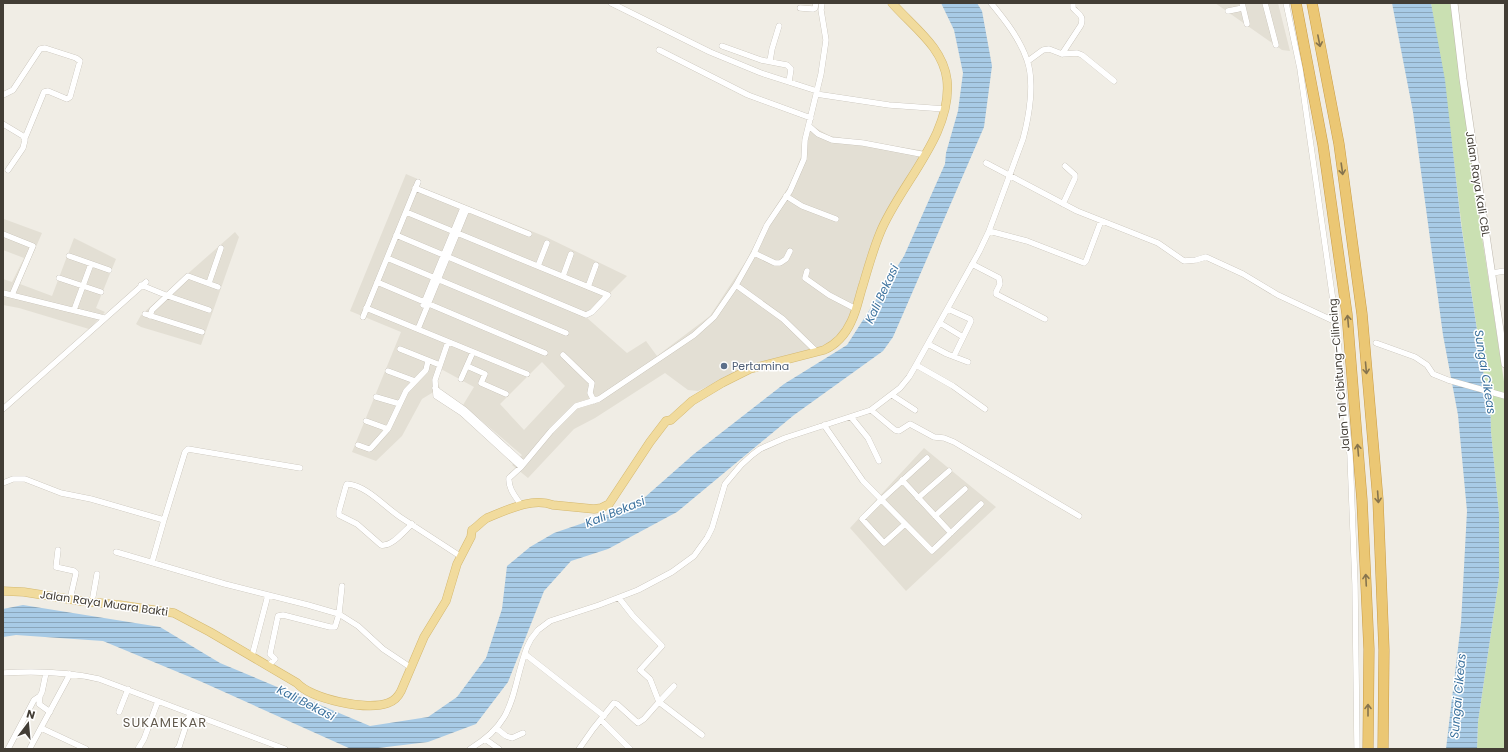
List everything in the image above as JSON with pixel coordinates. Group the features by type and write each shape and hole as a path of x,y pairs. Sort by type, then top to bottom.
{"highway":[{"name":"Jalan Tol Cibitung–Cilincing","path":"1296,3 1323,145 1347,314 1362,508 1369,649 1368,749"},
{"path":"1312,3 1338,144 1362,314 1378,500 1384,650 1383,749"}],"main road":[{"name":"Jalan Raya Muara Bakti","path":"3,591 24,592 70,600 120,605 174,613 297,682 302,688 315,695 347,703 374,705 388,703 398,697 424,637 446,601 460,556 471,537 472,530 486,518 521,505 534,502 546,502 553,505 601,508 609,504 650,442 666,421 671,420 692,401 722,383 750,369 824,350 837,342 846,330 856,309 880,233 893,207 926,155 937,131 948,96 947,80 940,57 925,37 892,3"}],"street":[{"path":"611,3 710,52 761,73 816,92 889,105 945,108"},
{"path":"521,505 508,482 510,477 551,431 576,406 594,401 694,335 714,317 736,285 754,253 767,224 790,191 804,159 805,140 811,118 826,40 821,10 822,3"},
{"path":"470,749 496,728 511,706 525,654 529,642 534,634 550,621 619,598 658,580 678,568 694,556 707,538 712,528 726,484 740,465 752,455 780,440 871,410 892,395 909,377 948,309 989,231 1026,127 1030,90 1028,61 1005,20 991,3"},
{"path":"1062,54 1083,20 1073,8 1073,3"},
{"path":"1265,3 1276,45"},
{"path":"1286,3 1300,69 1336,322 1350,463 1355,584 1357,749"},
{"name":"Jalan Raya Kali CBL","path":"1454,3 1463,79 1505,364"},
{"path":"1228,11 1242,5 1247,24"},
{"path":"800,8 811,10 815,6 821,10"},
{"path":"770,61 773,43 779,26"},
{"path":"722,46 760,60 787,65 791,69 789,82"},
{"path":"3,95 13,90 40,49 43,48 76,58 80,61 70,98 67,99 48,91 44,92 25,138 25,144 8,170"},
{"path":"1028,61 1043,50 1049,49 1062,54 1077,53 1082,55 1114,81"},
{"path":"659,50 748,95 811,118"},
{"path":"3,124 25,138"},
{"path":"809,126 818,134 832,140 863,143 926,155"},
{"path":"986,163 1076,211 1158,243 1184,260 1196,260 1206,257 1243,274 1278,295 1336,322"},
{"path":"1063,204 1076,178 1075,175 1065,166"},
{"path":"363,317 416,185 465,208 529,234"},
{"path":"786,196 802,206 836,219"},
{"path":"416,328 465,208"},
{"path":"396,235 586,315 592,312 608,295 406,212"},
{"path":"989,231 1027,241 1084,263 1101,221"},
{"path":"3,234 33,246 12,295"},
{"path":"538,266 547,243"},
{"path":"209,283 220,248"},
{"path":"754,253 775,263 780,263 786,259 790,252"},
{"path":"562,276 571,254"},
{"path":"69,256 109,270"},
{"path":"387,258 436,280 566,333"},
{"path":"74,310 91,264"},
{"path":"972,264 999,278 1000,284 996,294 1045,319"},
{"path":"588,287 596,265"},
{"path":"806,271 804,278 829,295 856,309"},
{"path":"1492,272 1505,271"},
{"path":"202,332 147,315 188,276 218,287"},
{"path":"60,278 100,292"},
{"path":"377,282 545,353"},
{"path":"3,409 144,283 168,296 209,310"},
{"path":"736,285 782,318 817,352"},
{"path":"3,292 104,318"},
{"path":"366,308 527,374"},
{"path":"948,309 971,320 971,323 954,356"},
{"path":"940,323 963,337"},
{"path":"448,342 435,380 435,387 522,465"},
{"path":"1376,343 1415,357 1427,365 1433,374 1448,380 1505,396"},
{"path":"928,344 968,362"},
{"path":"400,349 440,365"},
{"path":"461,379 473,352"},
{"path":"563,355 592,383 590,392 594,401"},
{"path":"358,445 369,449 372,448 388,429 406,391 426,370 428,361"},
{"path":"916,365 953,386 985,408"},
{"path":"467,366 485,374 481,383 506,394"},
{"path":"388,371 415,381"},
{"path":"892,395 915,410"},
{"path":"376,396 400,404"},
{"path":"871,410 895,430 899,431 910,424 934,437 944,438 954,442 1079,516"},
{"path":"851,417 868,438 879,461"},
{"path":"366,421 388,429"},
{"path":"824,425 863,481 932,551 981,504"},
{"path":"152,562 185,452 188,449 300,468"},
{"path":"905,524 884,543 862,519 927,458"},
{"path":"918,498 949,471"},
{"path":"3,483 18,478 25,479 61,493 90,499 164,520"},
{"path":"902,480 951,533"},
{"path":"412,524 386,546 380,545 357,524 339,515 338,511 347,484 363,489 460,556"},
{"path":"935,516 965,489"},
{"path":"58,550 56,567 74,571 76,573 70,600"},
{"path":"116,552 339,614 358,626 383,649 410,667"},
{"path":"92,602 97,574"},
{"path":"268,666 275,659 270,654 279,615 333,627 336,625 339,614 342,586"},
{"path":"252,656 268,595"},
{"path":"619,598 633,616 662,646 640,670 650,679 659,702 702,735"},
{"path":"525,654 602,718 630,749"},
{"path":"46,673 39,704 50,712"},
{"path":"3,674 70,674 100,679 285,749"},
{"path":"30,748 70,674"},
{"path":"579,749 613,704 615,704 636,722 640,723 674,686"},
{"path":"118,712 128,689"},
{"path":"8,749 34,700 40,696"},
{"path":"138,749 144,739 158,700"},
{"path":"178,748 190,713"},
{"path":"41,728 86,749"},
{"path":"496,728 506,736 512,738 523,733"},
{"path":"485,738 499,749"}],"shaded area":[{"path":"1215,3 1278,3 1290,51 1282,50"},
{"path":"814,127 830,136 926,151 884,216 849,318 836,338 822,348 752,365 698,391 688,390 665,373 595,418 574,429 528,478 512,465 522,455 463,405 474,387 441,369 436,381 440,388 422,399 402,436 376,461 352,452 401,332 350,311 406,174 420,180 418,186 546,237 627,276 586,317 627,353 646,341 657,356 710,316 746,261 770,215 791,183 802,154 804,134","holes":["542,362 565,386 524,430 500,404"]},
{"path":"4,219 42,233 20,284 52,296 74,238 116,259 96,308 105,312 89,329 19,308 3,305 3,279 12,282 24,258 3,250"},
{"path":"235,232 239,237 201,345 141,327 136,324 141,315"},
{"path":"924,448 996,507 906,591 850,528"}],"green space":[{"path":"1431,3 1454,3 1478,211 1505,388 1505,749 1477,749 1478,722 1499,578 1499,514 1491,432 1490,390 1485,383"}],"water":[{"name":"Kali Bekasi","path":"941,3 977,3 982,11 992,66 984,127 893,337 883,351 794,415 677,512 608,549 571,561 544,591 508,682 476,724 428,742 370,749 351,749 202,682 103,641 16,635 3,637 3,609 23,605 160,627 220,663 370,726 428,717 457,697 486,658 502,609 507,566 530,547 554,533 636,505 694,454 784,384 847,345 904,256 945,164 946,153 958,111 963,73 954,30"},
{"name":"Sungai Cikeas","path":"1392,3 1431,3 1445,80 1461,224 1485,383 1490,390 1491,432 1499,514 1499,578 1478,722 1477,749 1446,749 1461,623 1467,511 1458,415 1443,335 1413,112"}],"place":[{"name":"Pertamina","path":"724,366"}],"district":[{"name":"SUKAMEKAR","path":"165,722"}]}
